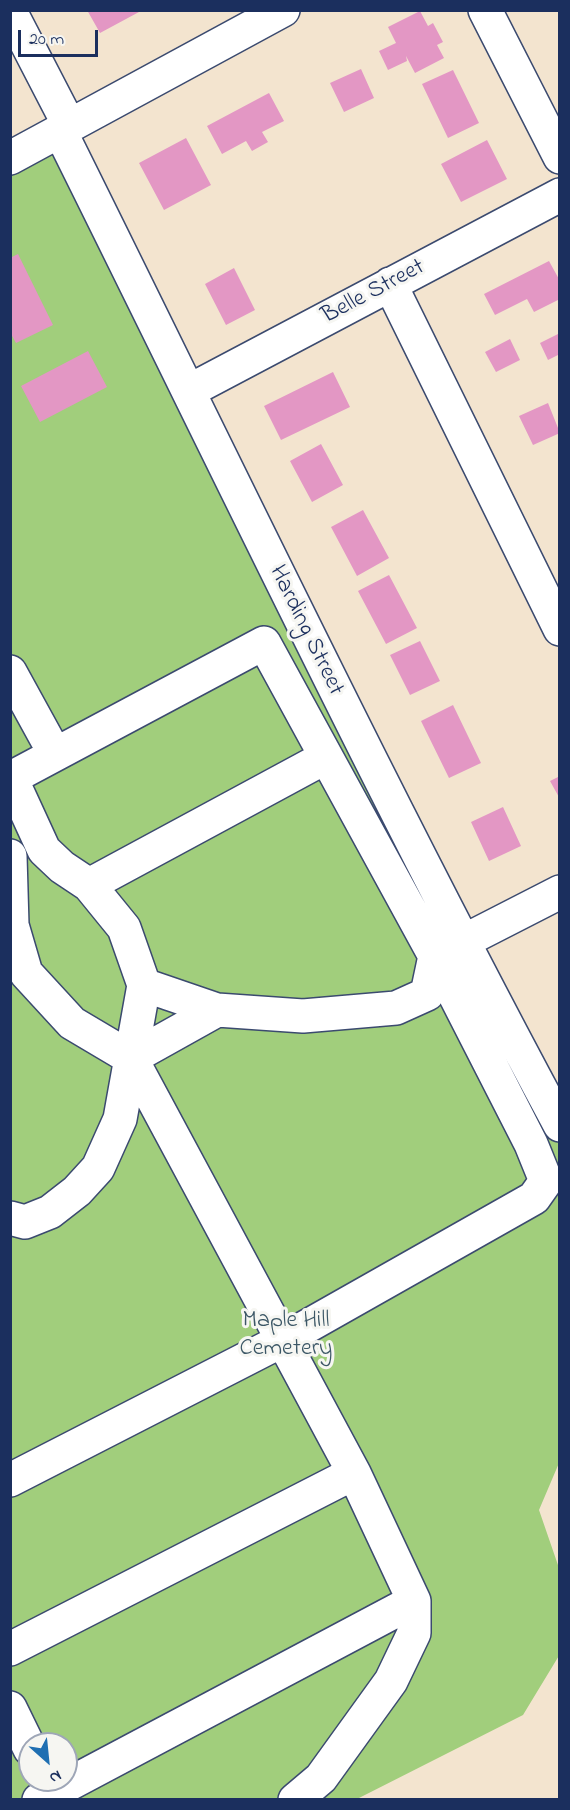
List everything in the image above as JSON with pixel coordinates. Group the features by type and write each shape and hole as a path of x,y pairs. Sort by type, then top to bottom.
{"street":[{"path":"10,158 283,10"},
{"path":"485,10 560,157"},
{"name":"Harding Street","path":"10,11 189,390 365,754 448,949 560,1125"},
{"name":"Belle Street","path":"189,390 560,195"},
{"path":"390,284 560,629"},
{"path":"10,1218 25,1221 50,1212 77,1191 98,1168 120,1119 144,985 124,928 89,885 62,867 44,850 10,778 264,643 326,757 448,949 546,1180 534,1198 283,1340 10,1480"},
{"path":"10,672 55,754"},
{"path":"89,885 326,757"},
{"path":"10,856 12,926 26,973 72,1023 131,1058 354,1473 414,1600 414,1633 391,1681 321,1778 295,1800"},
{"path":"144,985 218,1010 303,1016 396,1008 427,994 448,949 560,892"},
{"path":"131,1058 218,1010"},
{"path":"10,1649 354,1473"},
{"path":"47,1793 414,1600"},
{"path":"10,1708 22,1732"}],"green space":[{"name":"Maple Hill Cemetery","path":"60,131 559,1123 559,1463 539,1510 559,1568 560,1654 523,1715 357,1799 11,1800 10,158"}],"building":[{"path":"87,10 138,10 139,12 100,33"},
{"path":"420,11 428,26 433,23 443,42 437,45 444,58 415,73 406,56 407,61 388,70 379,51 396,43 388,27"},
{"path":"361,69 374,98 344,112 330,83"},
{"path":"453,70 479,123 448,138 422,84"},
{"path":"269,93 284,121 262,132 268,142 252,151 246,141 222,154 207,126"},
{"path":"186,138 211,185 164,210 139,163"},
{"path":"487,140 507,179 461,202 441,164"},
{"path":"18,254 53,325 16,343 10,332 10,258"},
{"path":"549,261 560,281 560,299 534,312 527,299 495,315 484,294"},
{"path":"234,268 255,310 226,325 205,284"},
{"path":"560,333 560,354 548,360 540,343"},
{"path":"510,339 520,360 496,372 485,352"},
{"path":"88,351 107,387 40,422 21,386"},
{"path":"333,372 350,407 281,440 264,406"},
{"path":"548,403 560,433 533,445 519,416"},
{"path":"321,444 343,485 312,502 290,461"},
{"path":"363,510 389,558 357,576 331,527"},
{"path":"389,575 417,628 386,644 358,591"},
{"path":"420,641 440,681 410,695 390,655"},
{"path":"453,705 481,763 449,778 421,721"},
{"path":"560,776 560,799 550,781"},
{"path":"503,807 521,846 489,861 471,822"}]}
